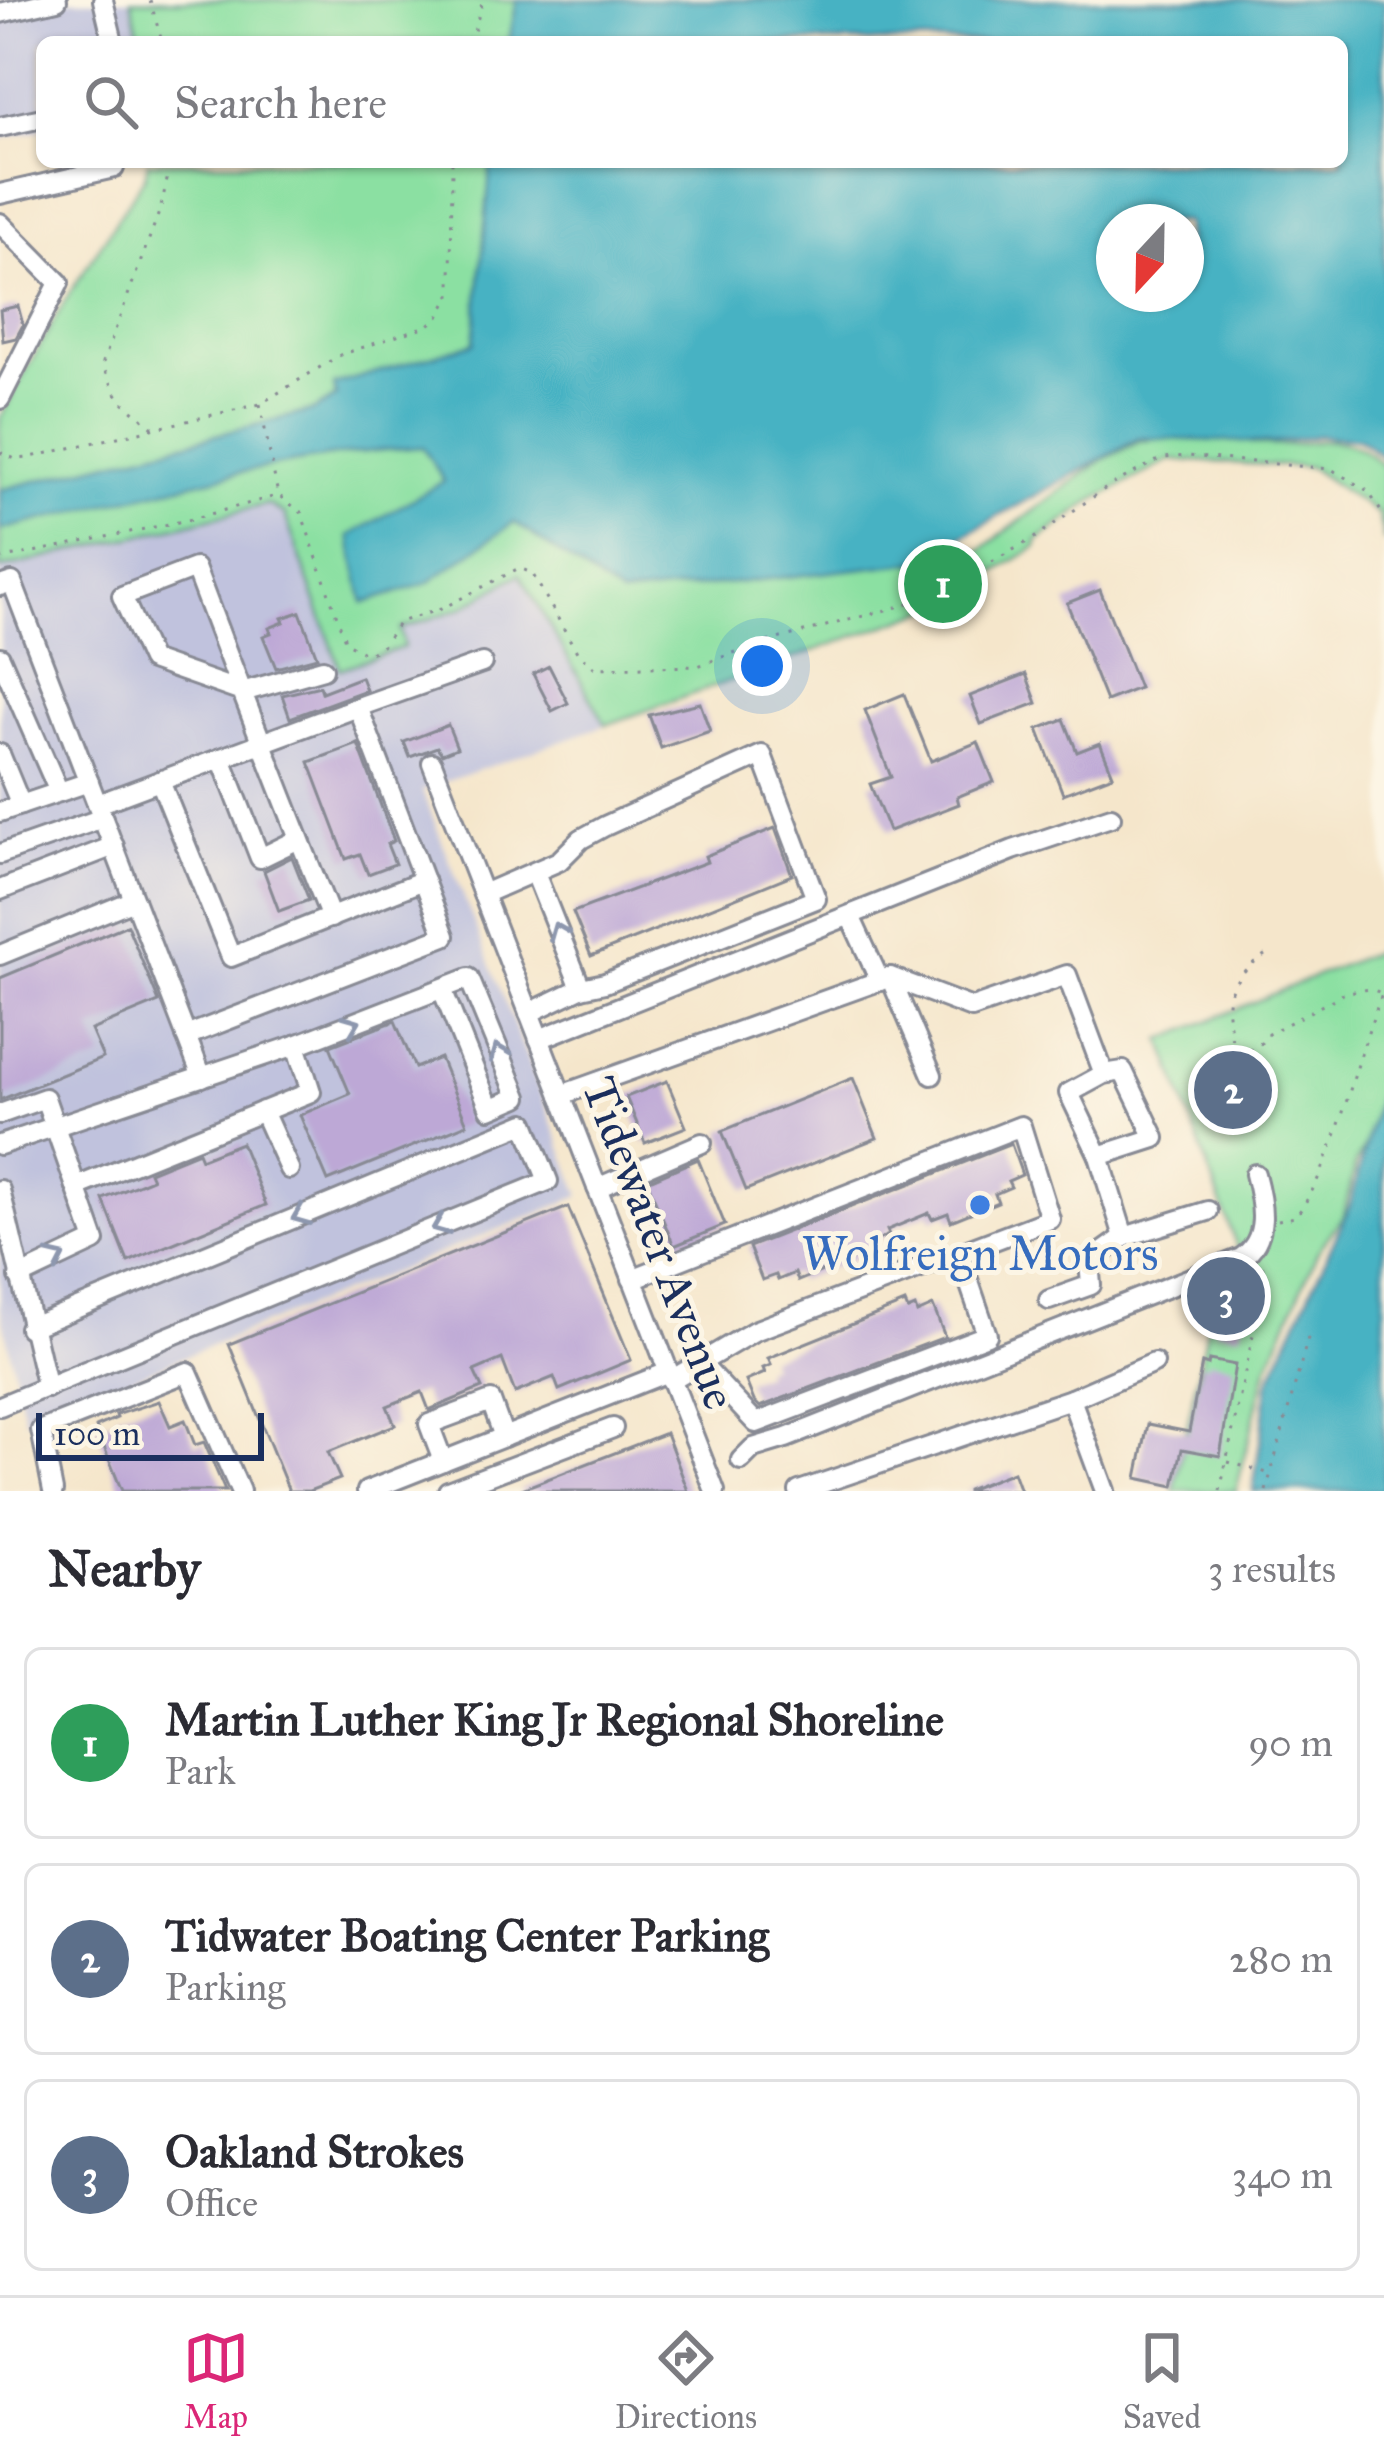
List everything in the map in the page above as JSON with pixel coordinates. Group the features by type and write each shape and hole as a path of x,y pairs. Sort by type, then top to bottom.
{"street":[{"path":"0,14 57,0"},
{"path":"103,0 111,36"},
{"path":"0,127 36,119"},
{"path":"0,194 114,168"},
{"path":"0,223 59,283 0,399"},
{"path":"323,669 242,692 151,660 122,596 195,568 242,692 261,743 331,918"},
{"path":"0,586 12,582 202,1077"},
{"path":"0,657 59,792"},
{"path":"0,854 160,781 482,663"},
{"path":"186,1036 445,936 358,707"},
{"path":"0,754 21,805"},
{"path":"482,894 559,861 580,839 605,826 762,755 816,899 581,988 534,1025"},
{"path":"221,758 260,858 299,839"},
{"name":"Tidewater Avenue","path":"432,763 716,1491"},
{"path":"160,781 231,957 424,880"},
{"path":"0,812 89,782"},
{"path":"534,1025 850,916 1013,850 1112,817"},
{"path":"0,890 113,846"},
{"path":"535,873 581,988"},
{"path":"0,955 134,900"},
{"path":"850,916 932,1076"},
{"path":"561,1095 885,979 972,1008 1067,975 1104,1074"},
{"path":"0,1145 296,1046 469,978 518,1097 490,1109 442,989"},
{"path":"76,1187 311,1092 296,1046"},
{"path":"1099,1156 1155,1138 1123,1071 1104,1074 1069,1093 1099,1156 1124,1238"},
{"path":"0,1114 45,1098 95,1241 19,1277"},
{"path":"262,1111 289,1168"},
{"path":"0,1406 548,1181 525,1123 29,1328"},
{"path":"367,1491 389,1487 443,1461 670,1376 754,1331 1049,1219 1021,1126 632,1279"},
{"path":"597,1188 702,1143"},
{"path":"707,1471 770,1454 785,1438 1241,1258 1252,1250 1262,1228 1255,1174"},
{"path":"0,1190 46,1388"},
{"path":"1049,1300 1091,1285 1089,1262 1124,1238 1208,1211"},
{"path":"700,1363 756,1423 988,1335 958,1253"},
{"path":"800,1491 1071,1399 1154,1363"},
{"path":"53,1491 41,1430 188,1372 240,1491"},
{"path":"1071,1399 1105,1491"},
{"path":"443,1461 429,1424 491,1401 504,1437"},
{"path":"448,1491 614,1428"}],"path":[{"path":"150,0 160,36"},
{"path":"473,36 483,0"},
{"path":"153,427 119,399 102,365 161,207 170,168"},
{"path":"0,452 27,458 260,406 340,355 417,332 439,317 451,295 452,168"},
{"path":"260,406 278,495 301,512 346,643 360,653 376,652 399,622 441,609 519,568 532,573 540,584 586,663 607,670 698,665 927,599 1162,458 1331,469 1369,491 1384,515"},
{"path":"0,559 188,520 278,495"},
{"path":"1230,1051 1234,1034 1228,1003 1233,985 1252,962 1270,952"},
{"path":"1238,1054 1347,992 1383,992 1313,1189 1295,1217 1276,1221"},
{"path":"1220,1491 1265,1273 1259,1262"},
{"path":"1266,1491 1309,1334"},
{"path":"1227,1462 1270,1474"}],"shaded area":[{"path":"0,0 131,0 140,36 36,36 36,131 0,139"},
{"path":"268,504 285,515 404,646 400,629 462,608 520,574 606,725 422,790 581,1196 25,1421 0,1308 0,569"}],"green space":[{"path":"131,0 1384,0 1384,458 1358,439 1318,436 1250,443 1335,441 1366,453 1384,467 1384,542 1378,514 1309,467 1171,460 1092,501 1037,541 1037,547 937,607 606,725 520,574 462,608 400,629 404,647 340,669 285,515 268,504 0,569 0,418 147,168 1348,168 1348,36 140,36","holes":["1139,439 1153,439 1101,461 947,575 925,581 916,561"]},
{"path":"1384,943 1384,1112 1356,1163 1344,1214 1317,1253 1267,1368 1236,1491 1174,1491 1216,1285 1238,1250 1162,1040 1382,949"}],"water":[{"path":"517,0 1384,0 1384,458 1359,439 1318,436 1273,443 1139,438 916,562 620,596 514,522 428,583 364,603 349,536 444,481 423,447 263,468 0,530 0,490 315,410 336,397 334,385 474,343 490,168 1348,168 1348,36 510,36"},
{"path":"1384,1074 1384,1491 1253,1491 1269,1381 1350,1206"}],"building":[{"path":"18,306 23,325 16,338 3,341 0,310"},
{"path":"1100,590 1139,688 1106,701 1067,603"},
{"path":"300,612 317,657 276,668 263,636 284,622 282,618"},
{"path":"549,666 568,703 552,711 533,674"},
{"path":"1026,674 1037,703 981,724 970,696"},
{"path":"361,677 366,690 290,718 282,695 320,686 322,692"},
{"path":"904,694 931,761 978,742 994,782 957,797 959,804 889,831 870,784 891,777 865,710"},
{"path":"700,703 710,731 661,748 649,715"},
{"path":"1064,719 1077,752 1100,743 1113,775 1063,794 1038,729"},
{"path":"448,725 457,748 442,754 437,747 410,757 404,742"},
{"path":"358,744 394,841 387,844 395,864 368,874 360,854 346,859 309,762"},
{"path":"775,828 792,875 591,956 573,912 707,862 705,856"},
{"path":"292,857 309,900 279,911 264,871"},
{"path":"127,925 159,1002 91,1030 103,1058 0,1100 0,978"},
{"path":"395,1021 415,1068 440,1058 467,1124 328,1181 300,1115 350,1094 330,1046"},
{"path":"853,1078 877,1138 746,1190 722,1131"},
{"path":"667,1081 686,1127 645,1143 626,1097"},
{"path":"241,1143 266,1205 128,1262 103,1199 152,1179 149,1172 198,1152 201,1159"},
{"path":"1011,1144 1022,1175 995,1194 998,1202 951,1221 948,1213 932,1219 929,1213 887,1230 889,1235 866,1245 869,1252 798,1281 795,1273 762,1280 749,1247"},
{"path":"698,1159 725,1225 674,1246 647,1181"},
{"path":"568,1207 631,1360 559,1390 554,1377 515,1393 502,1359 474,1371 482,1388 429,1410 422,1392 387,1406 395,1425 328,1452 340,1479 309,1491 289,1491 229,1344"},
{"path":"1221,1291 1251,1296 1240,1335 1214,1330"},
{"path":"905,1303 917,1313 933,1306 945,1337 760,1407 754,1401 746,1381 765,1373 763,1368 771,1365 768,1358"},
{"path":"1209,1360 1235,1365 1220,1456 1182,1449 1174,1486 1137,1478 1148,1424 1189,1432 1202,1363 1208,1365"},
{"path":"159,1401 170,1426 185,1420 195,1445 204,1442 225,1491 122,1491 96,1427"},
{"path":"666,1433 688,1491 519,1490"},
{"path":"1013,1472 1020,1491 967,1491 967,1490"}],"place":[{"name":"Martin Luther King Jr Regional Shoreline","path":"943,584"},
{"name":"Tidwater Boating Center Parking","path":"1233,1090"},
{"name":"Wolfreign Motors","path":"980,1205"},
{"name":"Oakland Strokes","path":"1226,1296"}]}
